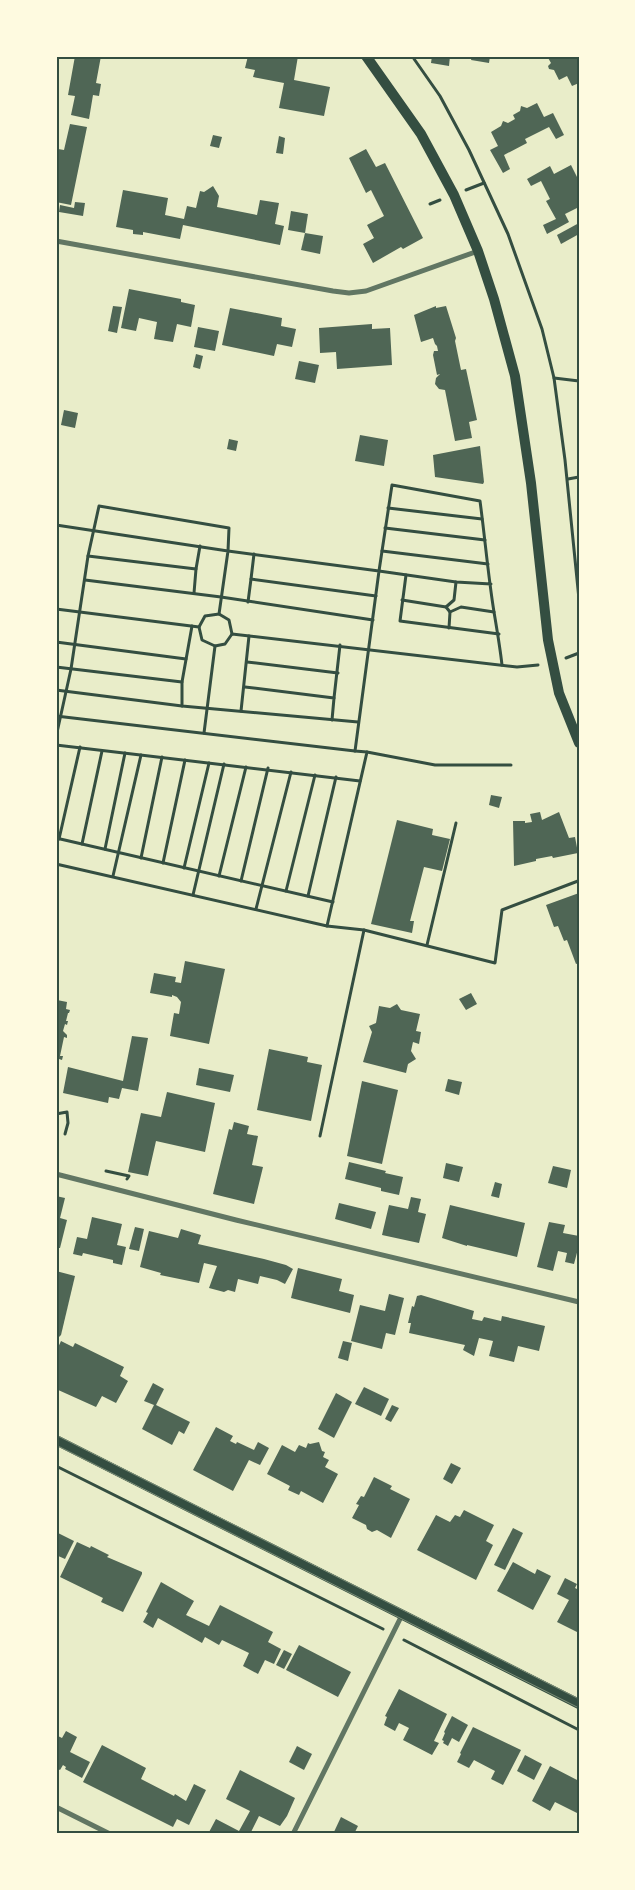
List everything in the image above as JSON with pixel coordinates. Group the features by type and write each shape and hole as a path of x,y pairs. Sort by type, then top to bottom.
{"main road":[{"path":"366,56 412,120 431,151 454,195 478,251 494,299 515,376 531,483 548,640 559,692 579,743"},
{"path":"56,1440 579,1704"}],"street":[{"path":"56,241 349,293 384,286 478,251"},
{"path":"56,1174 236,1220 579,1302"},
{"path":"293,1834 402,1615"},
{"path":"56,1807 110,1834"}],"path":[{"path":"412,56 440,96 469,150 511,242 542,329 554,378 568,479 579,599"},
{"path":"469,188 484,182"},
{"path":"430,204 440,200"},
{"path":"554,378 579,381"},
{"path":"568,479 579,477"},
{"path":"355,751 392,485 480,501 502,666"},
{"path":"56,738 59,716 71,669 88,556 99,506 229,528 228,551 219,614"},
{"path":"388,508 482,519"},
{"path":"56,525 406,576 491,584"},
{"path":"386,528 485,540"},
{"path":"194,594 200,546"},
{"path":"382,551 488,564"},
{"path":"248,602 254,554"},
{"path":"88,556 196,569"},
{"path":"406,576 400,621 499,634"},
{"path":"250,579 376,596"},
{"path":"85,580 221,597 373,620"},
{"path":"446,607 454,600 456,582"},
{"path":"402,600 446,607 450,612 449,628"},
{"path":"454,600 461,607"},
{"path":"450,612 461,607 494,612"},
{"path":"56,609 199,627"},
{"path":"219,614 229,620 232,634 225,644 215,646 202,640 199,627 205,616 219,614"},
{"path":"182,706 182,682 192,626"},
{"path":"232,634 369,648 502,666 528,668 540,665"},
{"path":"242,711 249,636"},
{"path":"56,642 186,659"},
{"path":"332,720 340,645"},
{"path":"204,733 215,646"},
{"path":"569,656 579,653"},
{"path":"247,662 338,674"},
{"path":"56,667 182,682"},
{"path":"245,687 334,698"},
{"path":"56,690 207,709 358,722"},
{"path":"59,716 367,752 436,764 511,765"},
{"path":"56,745 360,780"},
{"path":"80,747 58,839 333,902"},
{"path":"82,844 102,751"},
{"path":"327,926 367,752"},
{"path":"105,849 125,753"},
{"path":"113,876 141,755"},
{"path":"141,858 162,757"},
{"path":"163,863 185,760"},
{"path":"184,868 209,762"},
{"path":"193,895 224,764"},
{"path":"219,876 246,767"},
{"path":"241,881 268,768"},
{"path":"256,909 291,772"},
{"path":"286,891 315,775"},
{"path":"308,896 336,777"},
{"path":"427,945 456,823"},
{"path":"56,864 327,926 364,930 495,963 502,910 579,882"},
{"path":"320,1136 364,930"},
{"path":"56,1114 67,1112 68,1122 65,1134"},
{"path":"106,1171 129,1176"},
{"path":"56,1466 579,1730"}],"building":[{"path":"75,56 101,56 96,83 101,84 99,96 93,95 89,119 71,115 75,96 68,95"},
{"path":"248,56 298,56 294,80 330,87 324,116 279,108 284,83 253,77 255,70 245,68"},
{"path":"432,56 450,56 449,66 431,63"},
{"path":"472,56 490,56 489,63 471,60"},
{"path":"547,56 578,56 579,83 572,86 567,76 559,80 554,70 549,69 548,66 551,63"},
{"path":"537,103 544,117 553,113 564,135 556,139 549,127 525,139 527,143 504,155 510,169 503,173 490,150 498,146 491,132 501,126 503,121 508,123 515,119 513,115 520,111 521,106 527,108"},
{"path":"70,124 87,127 71,205 56,202 56,156 58,149 64,150"},
{"path":"213,135 222,137 219,148 210,146"},
{"path":"279,136 285,138 283,154 276,153"},
{"path":"366,149 376,167 385,163 423,238 403,249 401,247 373,263 363,244 374,238 367,225 384,216 371,190 366,193 349,158"},
{"path":"571,165 579,181 577,185 579,189 579,207 565,214 569,222 547,234 543,225 556,219 546,201 550,199 541,181 531,186 527,179 550,166 554,174"},
{"path":"213,186 219,196 217,207 257,215 260,200 279,203 275,224 284,226 280,245 183,225 180,239 143,232 143,235 133,234 133,230 116,227 123,190 168,198 165,215 184,219 187,206 196,208 200,191 204,192"},
{"path":"75,202 85,203 83,216 59,212 60,205 74,208"},
{"path":"291,211 308,214 305,233 288,230"},
{"path":"579,223 579,234 561,244 557,235"},
{"path":"305,233 323,236 320,254 301,250"},
{"path":"129,289 181,299 181,302 195,305 191,327 177,324 173,342 154,339 157,322 139,318 136,331 121,328"},
{"path":"113,306 122,307 117,333 108,331"},
{"path":"436,306 436,308 446,306 456,338 461,370 466,369 477,420 469,422 472,438 455,441 445,390 439,389 435,384 436,378 440,374 437,375 433,355 434,351 438,351 437,346 433,338 421,342 414,315"},
{"path":"230,308 282,318 281,326 296,329 292,347 277,344 274,356 222,345"},
{"path":"372,324 372,329 390,328 392,365 337,369 336,352 320,353 319,328"},
{"path":"198,327 219,331 215,351 194,347"},
{"path":"196,354 203,356 200,369 193,367"},
{"path":"299,361 319,365 315,383 295,379"},
{"path":"64,410 78,413 75,428 61,425"},
{"path":"360,435 388,440 384,466 355,461"},
{"path":"229,439 238,441 236,451 227,449"},
{"path":"480,446 483,484 435,477 433,455"},
{"path":"491,795 502,797 499,808 489,805"},
{"path":"540,812 542,820 559,812 569,838 575,837 578,853 536,859 536,861 514,866 513,821 532,822 530,814"},
{"path":"397,820 433,829 432,835 450,839 442,871 424,867 410,921 414,921 412,933 371,924"},
{"path":"579,893 579,963 576,964 567,940 564,941 558,926 554,927 546,905"},
{"path":"185,961 225,969 209,1044 170,1036 174,1013 179,1014 181,1002 172,995 172,997 150,993 154,973 176,977 175,982 181,983"},
{"path":"471,993 477,1004 466,1010 459,999"},
{"path":"57,1000 67,1002 66,1009 70,1010 66,1021 68,1021 67,1025 65,1024 63,1031 67,1038 64,1037 60,1056 63,1056 62,1060 59,1059 58,1064 56,1063"},
{"path":"397,1004 401,1010 420,1014 416,1031 421,1032 419,1044 413,1042 411,1051 416,1059 408,1064 406,1073 363,1062 372,1032 369,1026 376,1023 379,1006 390,1008"},
{"path":"132,1036 148,1038 138,1091 122,1088 119,1099 109,1097 108,1103 63,1093 68,1067 123,1081"},
{"path":"269,1049 308,1057 307,1062 322,1065 311,1121 257,1110"},
{"path":"199,1068 234,1075 230,1092 196,1085"},
{"path":"448,1079 462,1082 459,1095 445,1091"},
{"path":"362,1081 398,1090 382,1164 347,1156"},
{"path":"167,1092 215,1103 205,1152 156,1141 148,1176 128,1172 141,1113 161,1117"},
{"path":"234,1122 249,1126 247,1134 258,1136 252,1165 263,1167 254,1204 213,1194 229,1129 232,1130"},
{"path":"349,1162 403,1177 399,1195 381,1191 381,1188 345,1179"},
{"path":"446,1163 463,1167 459,1182 443,1178"},
{"path":"553,1166 571,1170 567,1188 548,1183"},
{"path":"495,1182 502,1184 499,1198 491,1196"},
{"path":"56,1196 65,1198 60,1218 67,1220 60,1248 56,1248"},
{"path":"411,1197 421,1199 418,1212 426,1214 419,1243 382,1235 389,1205 408,1209"},
{"path":"339,1203 376,1212 371,1229 335,1219"},
{"path":"450,1205 525,1223 517,1257 467,1246 442,1238"},
{"path":"92,1217 122,1224 117,1245 126,1247 122,1265 113,1263 113,1260 83,1253 82,1256 73,1254 77,1237 87,1239"},
{"path":"549,1222 565,1225 563,1233 579,1236 579,1245 574,1264 565,1262 567,1253 558,1251 553,1271 537,1267"},
{"path":"135,1227 144,1229 139,1251 129,1249"},
{"path":"181,1229 201,1235 198,1244 264,1259 293,1269 285,1284 260,1276 258,1284 238,1279 235,1292 228,1290 224,1292 209,1288 217,1266 204,1263 199,1283 160,1275 161,1273 140,1267 149,1231 178,1238"},
{"path":"298,1268 342,1279 339,1291 354,1295 350,1313 291,1298"},
{"path":"56,1271 75,1276 61,1335 56,1340"},
{"path":"389,1294 404,1298 395,1335 386,1333 382,1349 351,1341 360,1305 385,1311"},
{"path":"421,1295 474,1311 472,1319 482,1321 484,1317 501,1321 502,1316 545,1326 539,1351 518,1346 514,1362 489,1356 493,1341 479,1338 474,1356 463,1350 465,1345 409,1333 411,1323 408,1323 412,1306 414,1307 417,1296"},
{"path":"61,1341 73,1347 75,1343 124,1367 120,1376 128,1381 116,1403 102,1396 96,1407 56,1389 56,1352"},
{"path":"343,1341 352,1343 348,1361 338,1358"},
{"path":"153,1383 164,1389 156,1405 190,1422 184,1434 179,1431 172,1445 142,1429 154,1405 144,1401"},
{"path":"364,1387 389,1399 381,1416 355,1404"},
{"path":"336,1393 352,1402 334,1438 318,1429"},
{"path":"392,1405 399,1408 391,1422 385,1419"},
{"path":"216,1427 233,1436 230,1441 236,1444 237,1442 254,1450 258,1442 269,1448 260,1465 249,1460 233,1491 193,1470"},
{"path":"319,1442 322,1451 325,1452 323,1457 329,1460 325,1467 338,1474 323,1503 301,1491 299,1495 288,1490 290,1486 267,1474 282,1445 295,1452 299,1445 306,1448 308,1443"},
{"path":"451,1463 461,1468 452,1484 443,1479"},
{"path":"374,1477 392,1486 390,1489 410,1499 391,1538 377,1530 372,1532 367,1529 366,1525 352,1518 359,1505 356,1504 361,1496 364,1497"},
{"path":"464,1510 494,1525 486,1541 493,1545 476,1580 417,1550 436,1515 450,1522 455,1515 460,1517"},
{"path":"513,1528 523,1533 505,1570 494,1565"},
{"path":"56,1532 74,1541 65,1559 56,1555"},
{"path":"77,1542 90,1548 91,1546 109,1555 107,1557 142,1572 123,1612 101,1602 103,1598 60,1577"},
{"path":"513,1562 535,1574 537,1569 551,1576 533,1610 497,1591"},
{"path":"565,1578 577,1584 575,1588 579,1590 579,1633 557,1622 569,1600 557,1594"},
{"path":"161,1582 194,1601 186,1615 209,1626 220,1605 273,1632 268,1642 281,1649 274,1664 265,1660 258,1674 243,1666 249,1653 222,1640 219,1645 205,1637 202,1643 158,1618 153,1628 143,1622"},
{"path":"299,1645 351,1672 338,1697 286,1670"},
{"path":"284,1650 292,1654 284,1669 276,1665"},
{"path":"399,1689 447,1714 434,1741 439,1743 432,1755 403,1740 409,1728 399,1723 395,1731 384,1725 387,1717 385,1716"},
{"path":"452,1716 468,1725 459,1742 452,1738 448,1746 442,1740"},
{"path":"473,1727 521,1750 503,1785 491,1779 495,1771 474,1760 469,1768 457,1762"},
{"path":"66,1731 77,1737 70,1752 90,1762 82,1778 65,1769 66,1767 63,1765 60,1770 56,1768 56,1735 62,1738"},
{"path":"102,1745 146,1768 141,1779 174,1796 175,1794 186,1801 194,1784 206,1790 189,1825 177,1819 173,1827 83,1782"},
{"path":"297,1746 312,1754 304,1770 289,1762"},
{"path":"525,1755 542,1764 534,1780 517,1771"},
{"path":"550,1766 579,1781 579,1814 555,1802 550,1811 532,1801"},
{"path":"240,1770 295,1798 287,1816 280,1826 259,1816 250,1834 208,1834 216,1819 239,1831 250,1811 226,1799"},
{"path":"341,1817 358,1826 354,1834 333,1834"}],"tram line":[{"path":"56,1435 579,1699"},
{"path":"56,1445 579,1708"}]}
